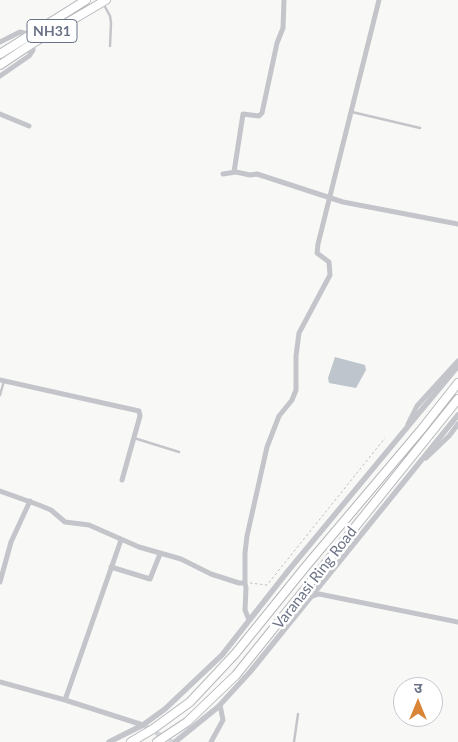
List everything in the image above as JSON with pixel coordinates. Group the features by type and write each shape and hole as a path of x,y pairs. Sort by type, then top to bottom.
{"highway":[{"name":"NH31","path":"0,65 86,0"},
{"name":"NH31","path":"0,54 104,1"},
{"path":"131,742 153,729 190,702 235,654 458,383"},
{"name":"Varanasi Ring Road","path":"157,742 187,722 236,675 458,399"}],"street":[{"path":"234,172 243,114 258,116 262,113 282,28 284,0"},
{"path":"249,620 245,610 246,588 244,583 247,536 267,447 279,416 292,400 296,390 296,356 299,333 330,275 328,262 319,255 317,249 379,0"},
{"path":"0,42 20,32 32,39 32,50 29,56 0,76"},
{"path":"0,114 30,126"},
{"path":"223,174 234,172 257,174 329,198 458,224"},
{"path":"406,429 417,406 458,361"},
{"path":"110,742 143,725 165,708 222,655 458,366"},
{"path":"2,381 139,411 140,416 122,480"},
{"path":"175,742 220,705 250,672 458,415"},
{"path":"413,471 458,424"},
{"path":"0,492 51,510 65,522 89,525 121,540 160,554 181,559 205,571 244,583"},
{"path":"0,582 11,542 30,501"},
{"path":"65,700 121,540"},
{"path":"111,568 150,580 160,554"},
{"path":"313,596 319,594 458,622"},
{"path":"0,682 143,725"},
{"path":"211,742 223,720 220,705"}],"lane":[{"path":"104,1 111,23 110,46"},
{"path":"352,112 420,128"},
{"path":"0,395 2,381"},
{"path":"134,438 179,452"},
{"path":"294,742 298,714"}],"path":[{"path":"244,583 267,584 385,438"}],"shaded area":[{"path":"335,357 365,365 366,370 356,388 329,383 328,378"}],"tunnel":[{"path":"143,725 172,742"}]}
